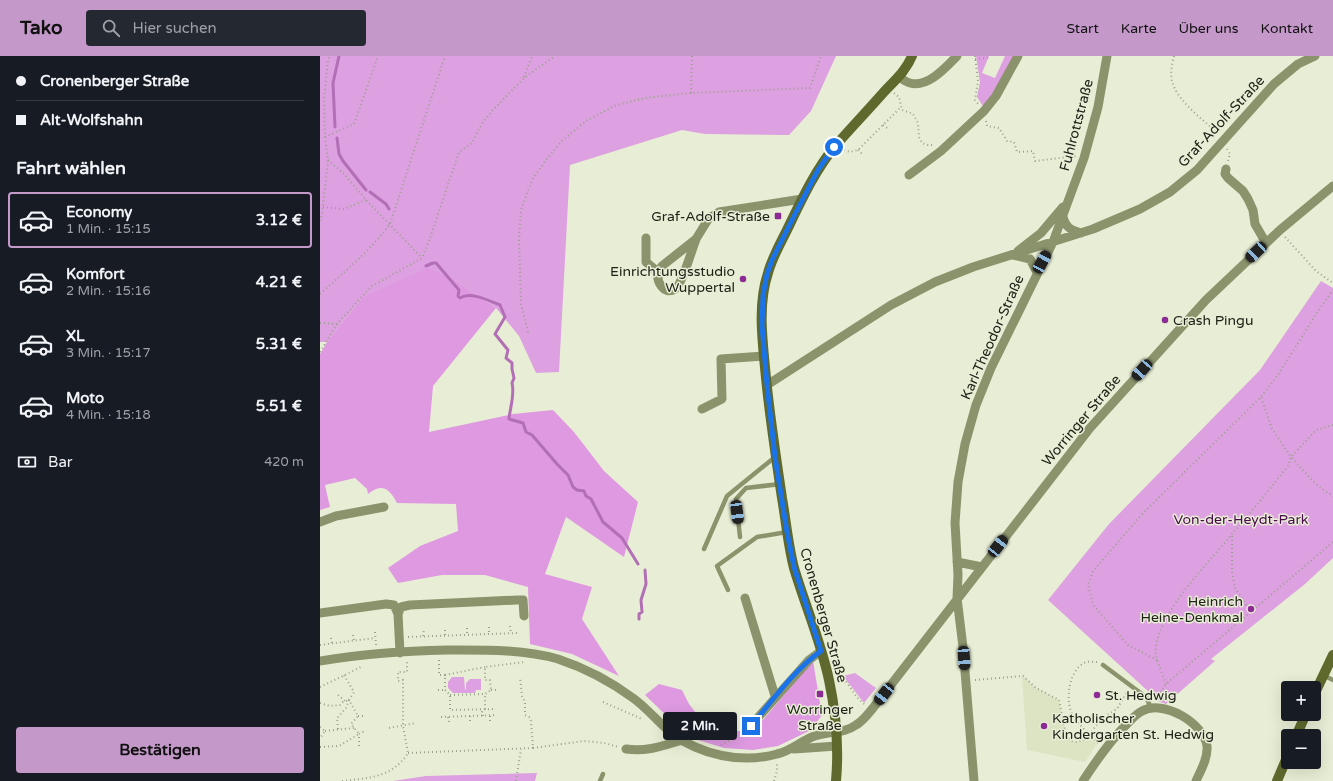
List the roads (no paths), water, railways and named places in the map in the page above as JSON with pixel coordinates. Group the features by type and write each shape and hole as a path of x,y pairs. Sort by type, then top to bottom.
{"main road":[{"name":"Cronenberger Straße","path":"836,781 837,746 834,704 829,678 794,567 775,457 764,356 762,326 763,295 767,274 772,260 818,170 834,147 899,77 912,56"},
{"path":"1320,681 1333,655"},
{"path":"1277,781 1282,769"}],"street":[{"path":"899,77 910,83 921,83 931,79 957,56"},
{"path":"909,176 941,151 984,111 996,96 1018,56"},
{"name":"Fuhlrottstraße","path":"1053,242 1085,156 1098,107 1107,56"},
{"name":"Graf-Adolf-Straße","path":"767,385 891,305 935,282 1081,233 1140,209 1170,192 1197,170 1274,84 1298,64 1315,56"},
{"path":"1226,169 1225,174 1243,191 1248,199 1253,210 1255,224 1266,243"},
{"name":"Worringer Straße","path":"791,749 811,737 856,726 871,711 1090,428 1206,300 1266,243 1333,186"},
{"path":"696,239 662,266 658,272 658,282 665,290 677,288 681,283 696,239 709,218 719,212 802,199"},
{"name":"Fuhlrottstraße","path":"1012,255 1041,233 1068,200"},
{"path":"1063,217 1065,224 1072,230 1081,233"},
{"path":"646,238 646,262 658,272"},
{"name":"Karl-Theodor-Straße","path":"974,781 966,681 957,598 955,523 958,482 965,444 976,405 991,368 1053,242"},
{"path":"1012,255 1030,259 1037,272"},
{"path":"702,409 722,399 721,359 764,356"},
{"path":"320,522 336,516 384,507"},
{"path":"957,562 982,567"},
{"path":"745,598 775,696"},
{"path":"398,614 401,607 410,605 523,600 524,616"},
{"path":"320,613 386,604 394,606 398,614 399,637 403,652"},
{"path":"320,661 403,652 487,650 533,654 557,659 581,667 609,682 634,699 670,732 682,740 708,752 730,758 757,757 777,754 791,749 837,746"},
{"path":"746,732 775,696 809,660 821,651"},
{"path":"1083,781 1104,749 1134,717 1142,711 1152,708 1164,709 1186,718 1196,726 1205,737 1207,747 1206,759 1196,781"},
{"path":"626,749 648,750 682,740"}],"lane":[{"path":"704,549 727,496 775,457"},
{"path":"740,537 736,499 746,488 780,484"},
{"path":"728,590 718,566 757,537 787,532"},
{"path":"1103,665 1146,697 1152,708"},
{"path":"1323,675 1333,680"}],"waterway":[{"path":"335,127 333,83 339,56"},
{"path":"337,138 339,154 366,190"},
{"path":"370,192 386,204 389,209"},
{"path":"426,266 436,263 459,290 458,296 460,298 464,296 475,296 500,305 505,317 495,334 508,350 506,358 512,363 514,378 512,383 513,396 509,419 523,423 526,432 532,435 568,475 573,487 577,490 584,491 586,496 591,499 603,522 622,538 638,564"},
{"path":"639,619 639,614 642,612 641,600 646,584 645,570"}],"place":[{"name":"Graf-Adolf-Straße","path":"778,216"},
{"name":"Einrichtungsstudio Wuppertal","path":"743,279"},
{"name":"Crash Pingu","path":"1165,320"},
{"name":"Heinrich Heine-Denkmal","path":"1251,609"},
{"name":"Worringer Straße","path":"820,694"},
{"name":"St. Hedwig","path":"1097,695"},
{"name":"Katholischer Kindergarten St. Hedwig","path":"1044,726"}],"park label":[{"name":"Von-der-Heydt-Park","path":"1241,519"}]}
